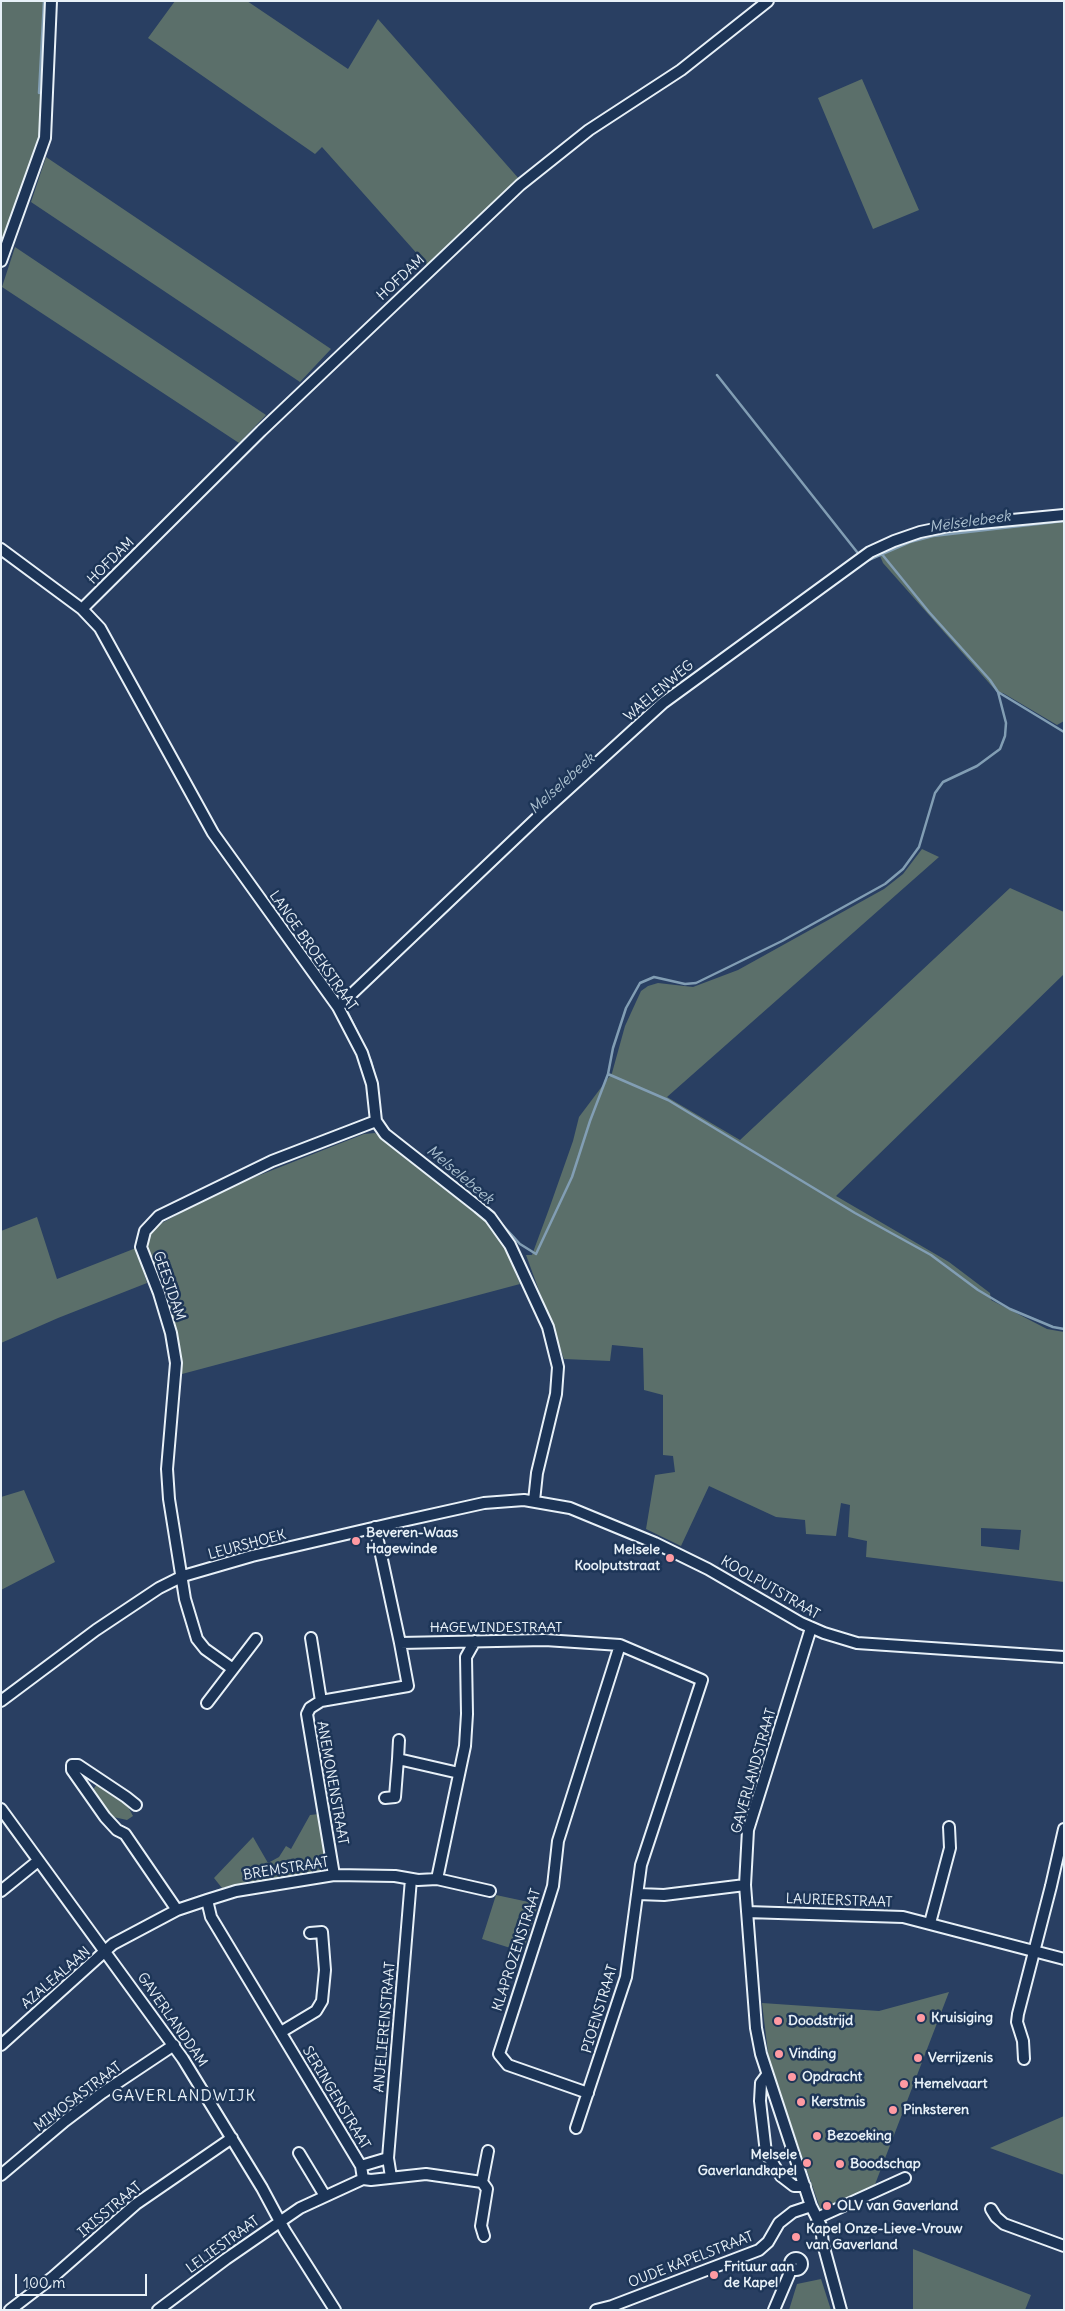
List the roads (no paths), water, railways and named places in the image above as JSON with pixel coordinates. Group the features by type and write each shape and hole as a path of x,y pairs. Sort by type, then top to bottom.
{"street":[{"path":"1,261 44,138 51,1"},
{"name":"HOFDAM","path":"82,609 261,431 520,185 590,130 681,70 768,1"},
{"name":"WAELENWEG","path":"338,1008 540,814 663,703 863,557 894,541 920,532 949,526 1064,515"},
{"name":"LANGE BROEKSTRAAT","path":"1,549 82,609 100,628 213,833 338,1008 362,1052 372,1084 376,1121"},
{"path":"376,1121 385,1134 478,1207 496,1224 510,1245 548,1327 558,1367 557,1381 537,1473 534,1501"},
{"name":"GEESTDAM","path":"233,1669 205,1649 197,1639 185,1599 169,1499 167,1468 176,1362 171,1333 159,1293 141,1248 145,1231 159,1216 272,1160 376,1121"},
{"name":"LEURSHOEK","path":"1,1701 104,1625 159,1588 182,1576 252,1556 484,1503 534,1501"},
{"name":"KOOLPUTSTRAAT","path":"534,1501 570,1508 655,1542 708,1569 811,1628 857,1643 1064,1657"},
{"path":"375,1527 400,1643"},
{"name":"GAVERLANDSTRAAT","path":"811,1628 748,1830 745,1885 756,2028 766,2074 811,2206 817,2218 841,2310"},
{"name":"ANEMONENSTRAAT","path":"311,1638 320,1701"},
{"path":"207,1703 256,1639"},
{"name":"HAGEWINDESTRAAT","path":"400,1643 545,1640 620,1645 702,1680"},
{"path":"437,1879 465,1746 467,1714 466,1657 475,1641"},
{"name":"ANEMONENSTRAAT","path":"334,1874 307,1714 310,1708 320,1701 408,1686 400,1643"},
{"name":"KLAPROZENSTRAAT","path":"588,2093 508,2065 499,2054 553,1886 558,1841 620,1645"},
{"name":"PIOENSTRAAT","path":"576,2128 626,1977 641,1865 702,1680"},
{"path":"385,1798 395,1797 399,1740"},
{"path":"398,1759 459,1773"},
{"path":"136,1805 126,1796 78,1766 72,1765 72,1770 106,1817 117,1830 125,1834 177,1910"},
{"name":"GAVERLANDDAM","path":"1,1809 174,2045 335,2310"},
{"path":"930,1923 950,1848 949,1827"},
{"path":"1024,2059 1023,2042 1017,2022 1064,1830"},
{"path":"1,1891 38,1861"},
{"name":"BREMSTRAAT","path":"106,1952 125,1936 177,1910 206,1900 236,1892 334,1874 437,1879 490,1891"},
{"name":"ANJELIERENSTRAAT","path":"391,2177 388,2158 411,1879"},
{"path":"638,1894 664,1895 745,1885"},
{"name":"SERINGENSTRAAT","path":"206,1900 211,1917 362,2166 363,2179"},
{"name":"LAURIERSTRAAT","path":"747,1912 890,1915 930,1923 1064,1960"},
{"path":"281,2032 316,2011 322,2001 325,1970 322,1929 310,1933"},
{"name":"AZALEALAAN","path":"1,2045 106,1952"},
{"name":"MIMOSASTRAAT","path":"1,2175 102,2093 174,2045"},
{"name":"GAVERLANDSTRAAT","path":"766,2074 762,2083 760,2101 766,2153 773,2167 785,2180 794,2186 805,2186"},
{"name":"IRISSTRAAT","path":"10,2310 53,2277 136,2204 232,2138"},
{"path":"482,2182 488,2150"},
{"path":"299,2153 325,2196"},
{"path":"362,2166 388,2158"},
{"path":"363,2179 371,2180 435,2174 482,2182 487,2188 481,2226 484,2236"},
{"path":"817,2218 905,2178"},
{"name":"LELIESTRAAT","path":"158,2310 281,2221 325,2196 363,2179"},
{"name":"OUDE KAPELSTRAAT","path":"596,2310 612,2306 759,2250 768,2242 779,2223 793,2212 811,2206"},
{"path":"992,2209 996,2217 1004,2224 1064,2246"},
{"path":"774,2310 791,2270"}],"waterway":[{"path":"39,93 44,1"},
{"path":"717,375 857,552"},
{"name":"Melselebeek","path":"864,562 910,542 933,536 1064,521"},
{"name":"Melselebeek","path":"881,553 929,612 990,680 998,692 1064,732"},
{"name":"Melselebeek","path":"496,1218 520,1244 536,1254 572,1177 608,1074 613,1048 626,1008 640,983 654,977 685,984 696,983 782,941 885,884 903,869 919,847 935,793 943,782 977,766 1000,749 1005,736 1006,723 998,692"},
{"name":"Melselebeek","path":"434,923 450,908"},
{"name":"Melselebeek","path":"353,999 347,1007 347,1011 371,1061 377,1085"},
{"path":"608,1074 668,1100 855,1213 931,1255 978,1290 1010,1309 1053,1327 1064,1329"}],"place":[{"name":"Beveren-Waas Hagewinde","path":"356,1541"},
{"name":"Melsele Koolputstraat","path":"670,1558"},
{"name":"Kruisiging","path":"921,2018"},
{"name":"Doodstrijd","path":"778,2021"},
{"name":"Vinding","path":"779,2054"},
{"name":"Verrijzenis","path":"918,2058"},
{"name":"Opdracht","path":"792,2077"},
{"name":"Hemelvaart","path":"904,2084"},
{"name":"Kerstmis","path":"801,2102"},
{"name":"Pinksteren","path":"893,2110"},
{"name":"Bezoeking","path":"817,2136"},
{"name":"Melsele Gaverlandkapel","path":"807,2163"},
{"name":"Boodschap","path":"840,2164"},
{"name":"OLV van Gaverland","path":"827,2206"},
{"name":"Kapel Onze-Lieve-Vrouw van Gaverland","path":"796,2237"},
{"name":"Frituur aan de Kapel","path":"714,2275"}],"district":[{"name":"GAVERLANDWIJK","path":"184,2096"}]}
